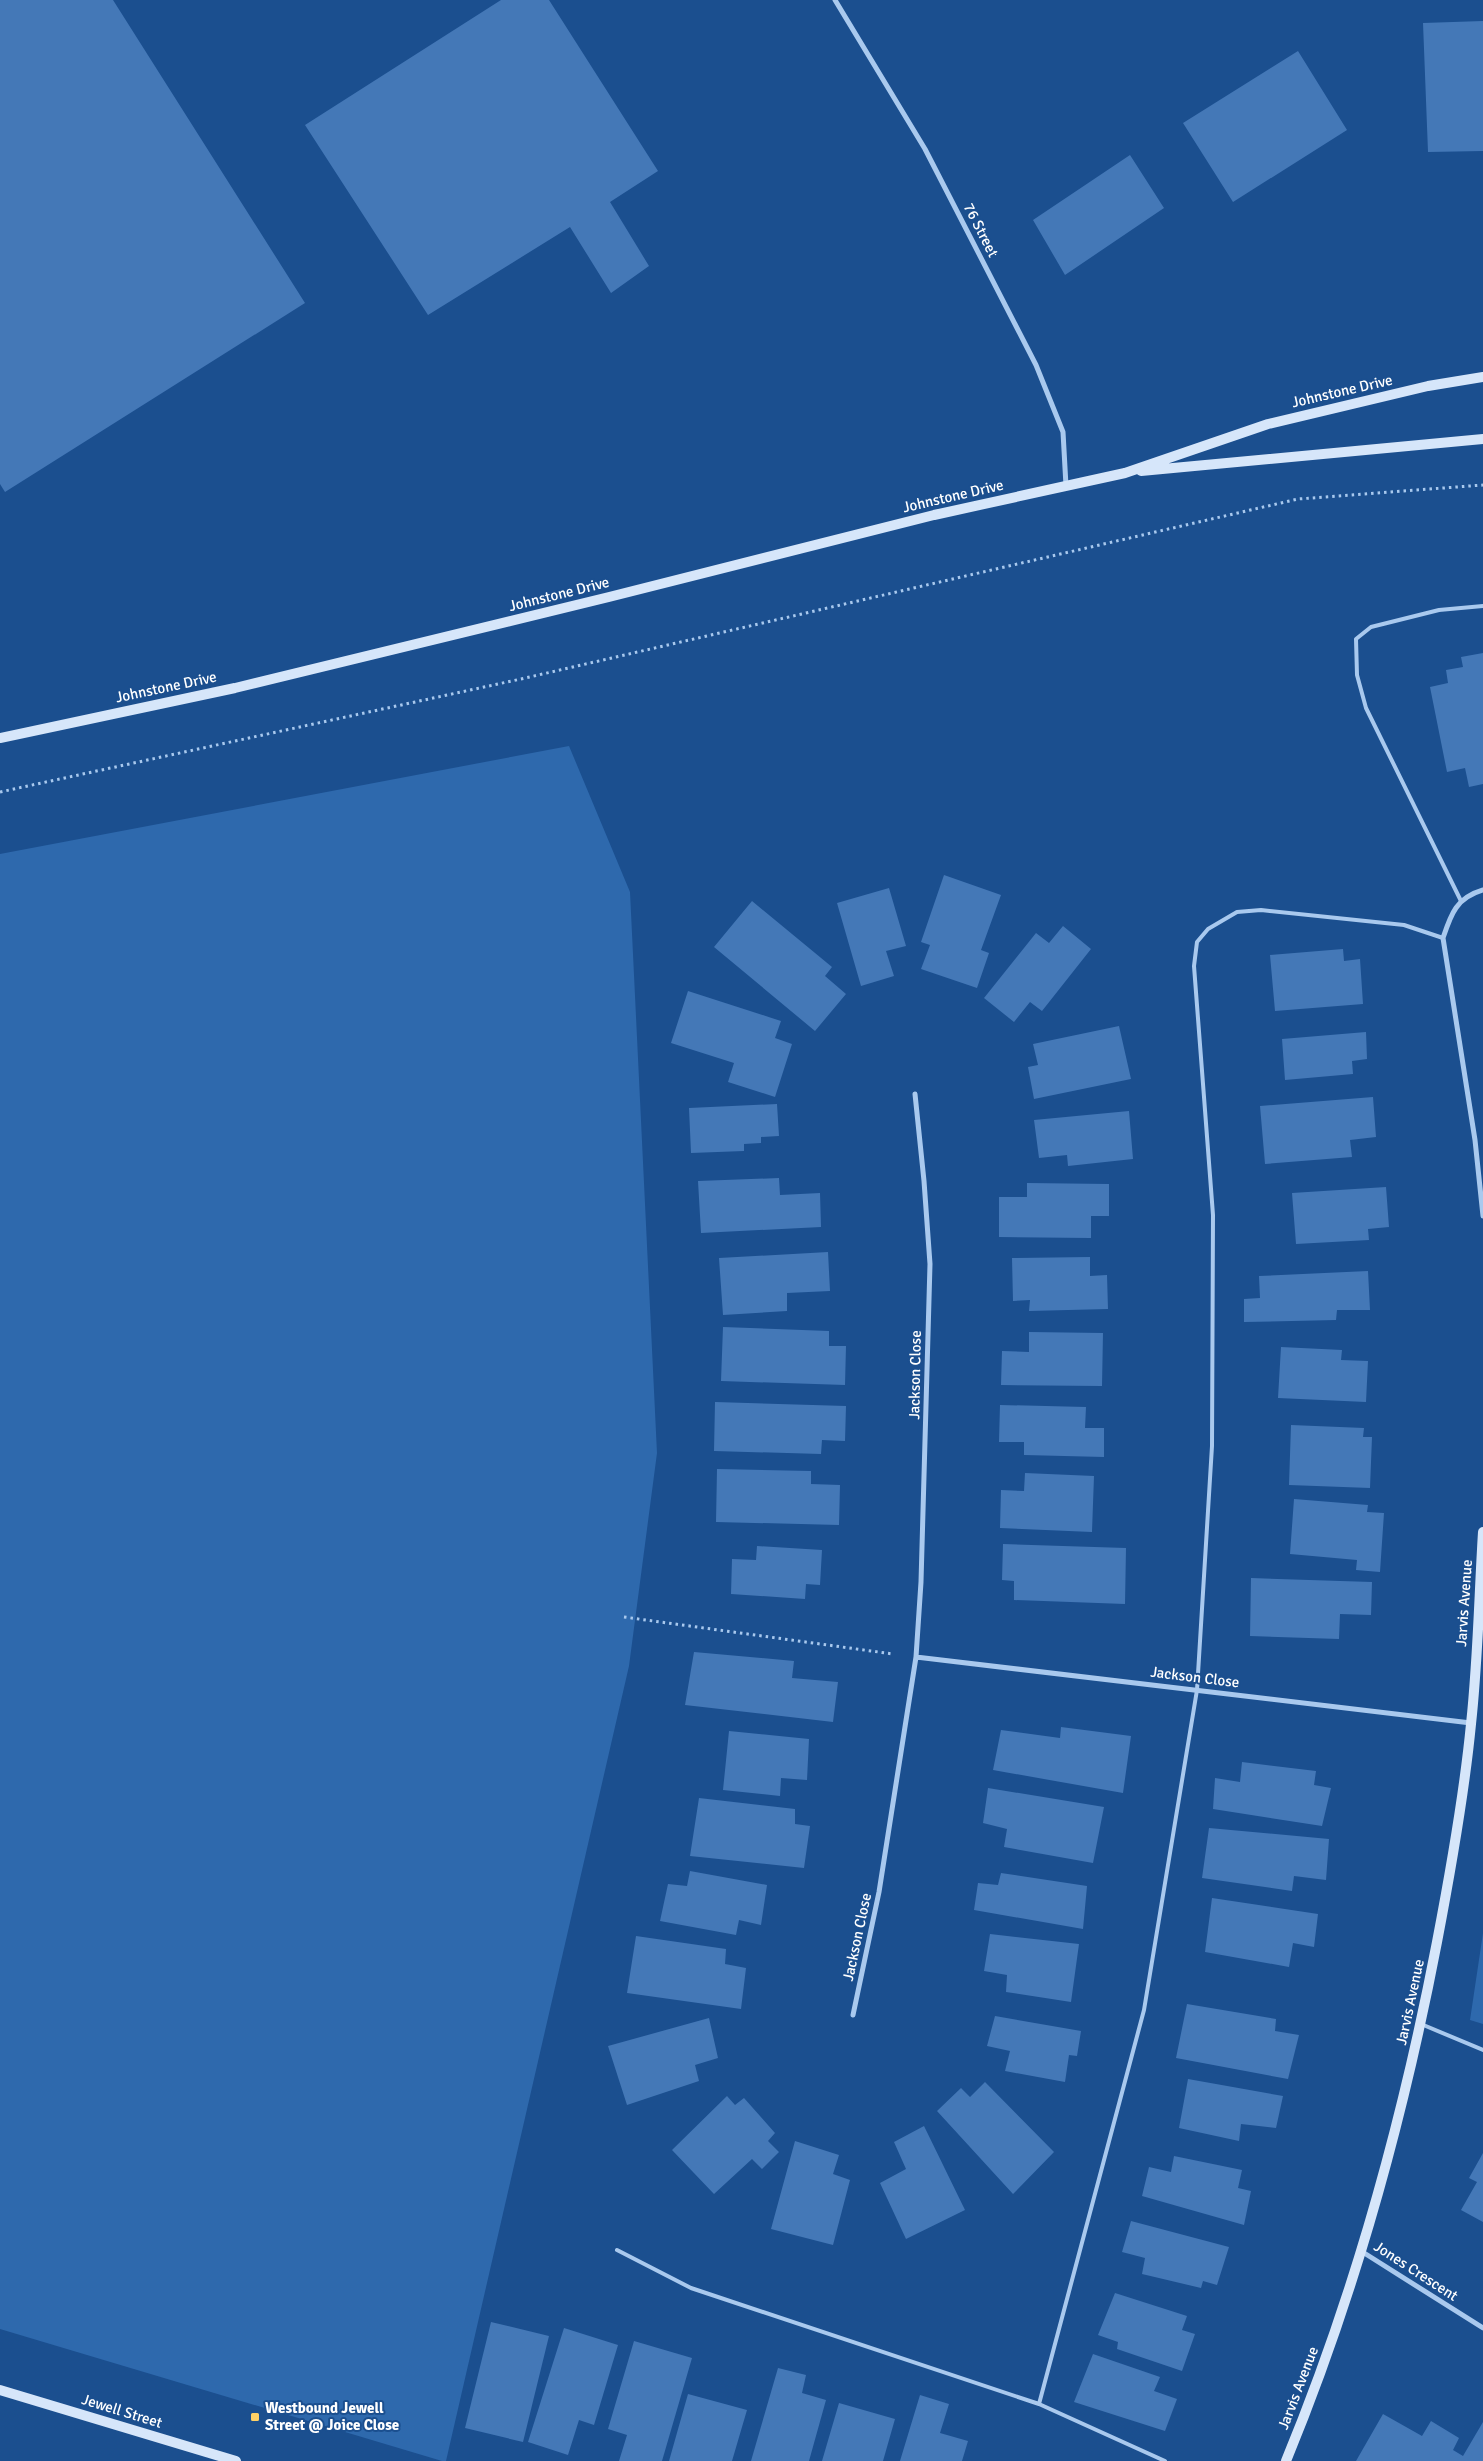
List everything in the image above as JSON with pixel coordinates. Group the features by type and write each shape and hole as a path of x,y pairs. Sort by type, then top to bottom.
{"main road":[{"name":"Johnstone Drive","path":"0,738 235,688 609,597 934,515 1125,472 1268,424 1428,386 1483,377"},
{"name":"Johnstone Drive","path":"1125,472 1483,439"},
{"name":"Jarvis Avenue","path":"1286,2461 1340,2321 1396,2127 1421,2024 1453,1859 1471,1723 1483,1532"},
{"name":"Jewell Street","path":"0,2390 236,2461"}],"street":[{"name":"76 Street","path":"836,0 925,149 1036,365 1063,432 1066,486"},
{"path":"1483,890 1470,894 1461,901 1450,916 1443,938 1481,1177 1483,1216"},
{"name":"Jackson Close","path":"853,2015 879,1892 916,1657 925,1505 930,1264 915,1094"},
{"name":"Jackson Close","path":"916,1657 1471,1723"},
{"name":"Jones Crescent","path":"1361,2250 1483,2328"}],"lane":[{"path":"1461,901 1366,708 1357,675 1356,639 1371,627 1439,610 1483,606"},
{"path":"1039,2404 1144,2010 1197,1690 1212,1446 1213,1215 1194,966 1197,942 1208,929 1224,918 1237,912 1261,910 1404,925 1443,938"},
{"path":"1421,2024 1483,2050"},
{"path":"617,2250 691,2288 1039,2404 1165,2461"}],"path":[{"path":"0,792 521,679 1298,499 1483,485"},
{"path":"624,1618 916,1657"}],"shaded area":[{"path":"569,746 630,892 657,1453 629,1666 446,2461 442,2461 0,2329 0,854"},
{"path":"1483,1933 1483,2024 1470,2020"}],"building":[{"path":"0,0 113,0 305,303 5,492 0,484"},
{"path":"501,0 549,0 658,171 610,202 649,266 611,293 570,227 428,315 305,125"},
{"path":"1483,21 1483,151 1428,152 1423,23"},
{"path":"1298,51 1347,130 1233,202 1183,123"},
{"path":"1130,155 1164,208 1065,275 1033,220"},
{"path":"1483,653 1483,784 1469,787 1465,768 1447,772 1430,687 1448,683 1446,670 1463,667 1461,657"},
{"path":"944,875 1001,895 981,950 989,953 977,988 921,969 930,945 921,942"},
{"path":"889,888 906,946 886,951 894,976 861,986 837,903"},
{"path":"752,901 832,967 825,976 846,994 815,1031 714,947"},
{"path":"1063,926 1091,949 1042,1011 1030,1002 1014,1022 984,998 1036,933 1049,943"},
{"path":"1343,949 1344,961 1360,959 1363,1004 1275,1011 1270,955"},
{"path":"688,991 781,1021 775,1038 792,1044 775,1097 728,1082 734,1063 671,1043"},
{"path":"1119,1026 1131,1079 1034,1099 1028,1067 1038,1065 1033,1044"},
{"path":"1366,1032 1367,1059 1352,1061 1353,1074 1285,1080 1282,1039"},
{"path":"1373,1097 1376,1137 1350,1140 1352,1157 1265,1164 1260,1106"},
{"path":"777,1104 779,1136 761,1137 761,1143 744,1144 744,1151 691,1153 689,1108"},
{"path":"1129,1111 1133,1159 1068,1166 1067,1155 1039,1158 1034,1120"},
{"path":"779,1178 780,1195 820,1193 821,1227 701,1233 698,1181"},
{"path":"1027,1183 1109,1184 1109,1216 1091,1216 1091,1238 999,1237 999,1197 1027,1197"},
{"path":"1386,1187 1389,1227 1368,1229 1369,1240 1296,1244 1292,1193"},
{"path":"828,1252 830,1291 787,1293 787,1311 723,1315 719,1258"},
{"path":"1090,1257 1090,1276 1107,1275 1108,1309 1029,1311 1030,1300 1013,1301 1012,1258"},
{"path":"1368,1271 1370,1310 1337,1310 1336,1320 1244,1322 1244,1299 1260,1298 1259,1276"},
{"path":"723,1327 829,1331 829,1346 846,1346 845,1385 721,1381"},
{"path":"1029,1332 1103,1333 1102,1386 1001,1385 1002,1351 1029,1352"},
{"path":"1281,1347 1342,1350 1341,1360 1368,1361 1366,1402 1278,1398"},
{"path":"715,1402 846,1406 845,1441 822,1440 821,1454 714,1451"},
{"path":"1000,1405 1086,1407 1085,1428 1104,1428 1104,1457 1024,1455 1024,1442 999,1442"},
{"path":"1291,1425 1364,1428 1363,1437 1372,1437 1370,1488 1289,1485"},
{"path":"717,1469 811,1471 811,1484 840,1485 839,1525 716,1522"},
{"path":"1025,1473 1094,1476 1092,1532 1000,1528 1001,1490 1024,1491"},
{"path":"1294,1499 1368,1505 1367,1512 1384,1513 1380,1572 1356,1570 1357,1560 1290,1554"},
{"path":"1003,1544 1126,1548 1125,1604 1014,1600 1014,1581 1002,1580"},
{"path":"757,1546 822,1550 820,1585 806,1584 805,1599 731,1594 732,1559 756,1560"},
{"path":"1251,1578 1372,1582 1371,1615 1340,1614 1339,1639 1250,1636"},
{"path":"694,1652 794,1661 792,1678 838,1682 833,1722 685,1705"},
{"path":"1061,1727 1131,1736 1123,1793 993,1770 1001,1730 1060,1738"},
{"path":"729,1731 809,1739 807,1780 781,1778 780,1796 723,1790"},
{"path":"1242,1762 1316,1771 1314,1785 1331,1788 1322,1826 1213,1809 1215,1778 1240,1782"},
{"path":"988,1788 1104,1807 1093,1863 1004,1847 1007,1829 983,1823"},
{"path":"699,1798 795,1809 795,1824 810,1826 804,1868 690,1856"},
{"path":"1209,1828 1329,1839 1326,1880 1294,1876 1292,1891 1202,1878"},
{"path":"690,1871 767,1885 761,1925 739,1920 736,1935 660,1921 668,1884 687,1886"},
{"path":"1001,1873 1087,1886 1083,1929 974,1910 978,1883 998,1885"},
{"path":"1212,1898 1318,1914 1314,1947 1293,1943 1289,1967 1205,1952"},
{"path":"990,1934 1079,1944 1071,2002 1006,1992 1007,1975 984,1971"},
{"path":"636,1936 726,1949 725,1964 746,1968 741,2009 627,1993"},
{"path":"1187,2004 1276,2019 1275,2031 1299,2035 1288,2079 1176,2058"},
{"path":"995,2016 1081,2031 1077,2056 1069,2055 1065,2082 1005,2071 1010,2051 987,2046"},
{"path":"709,2018 718,2058 695,2065 699,2081 627,2105 608,2046"},
{"path":"1188,2079 1283,2096 1276,2128 1241,2124 1239,2141 1179,2128"},
{"path":"985,2082 1054,2152 1013,2194 937,2111 961,2088 970,2097"},
{"path":"727,2096 735,2105 744,2098 775,2133 768,2141 779,2152 762,2169 752,2159 714,2194 672,2150"},
{"path":"924,2126 965,2210 906,2239 880,2183 906,2169 894,2142"},
{"path":"795,2141 839,2155 833,2174 850,2180 833,2245 771,2229"},
{"path":"1483,2153 1483,2222 1461,2210 1477,2182 1469,2178"},
{"path":"1174,2156 1242,2170 1238,2188 1251,2191 1244,2225 1142,2196 1149,2167 1171,2172"},
{"path":"1131,2221 1229,2247 1217,2285 1203,2281 1201,2288 1142,2274 1145,2258 1122,2252"},
{"path":"1115,2293 1187,2316 1182,2330 1195,2334 1182,2371 1117,2349 1118,2342 1098,2335"},
{"path":"491,2322 549,2336 523,2442 465,2428"},
{"path":"564,2328 618,2345 594,2425 579,2420 568,2455 528,2442"},
{"path":"634,2341 692,2358 662,2461 619,2461 627,2435 608,2429"},
{"path":"1093,2354 1160,2377 1154,2391 1177,2399 1165,2431 1074,2402"},
{"path":"778,2368 806,2375 802,2393 826,2400 809,2461 751,2461"},
{"path":"688,2394 747,2410 732,2461 669,2461"},
{"path":"920,2395 949,2404 940,2433 968,2441 962,2461 900,2461"},
{"path":"839,2403 895,2419 883,2461 822,2461"},
{"path":"1383,2414 1422,2436 1431,2421 1459,2438 1453,2450 1463,2456 1483,2422 1483,2461 1356,2461"}],"place":[{"name":"Westbound Jewell Street @ Joice Close","path":"255,2417"}]}
